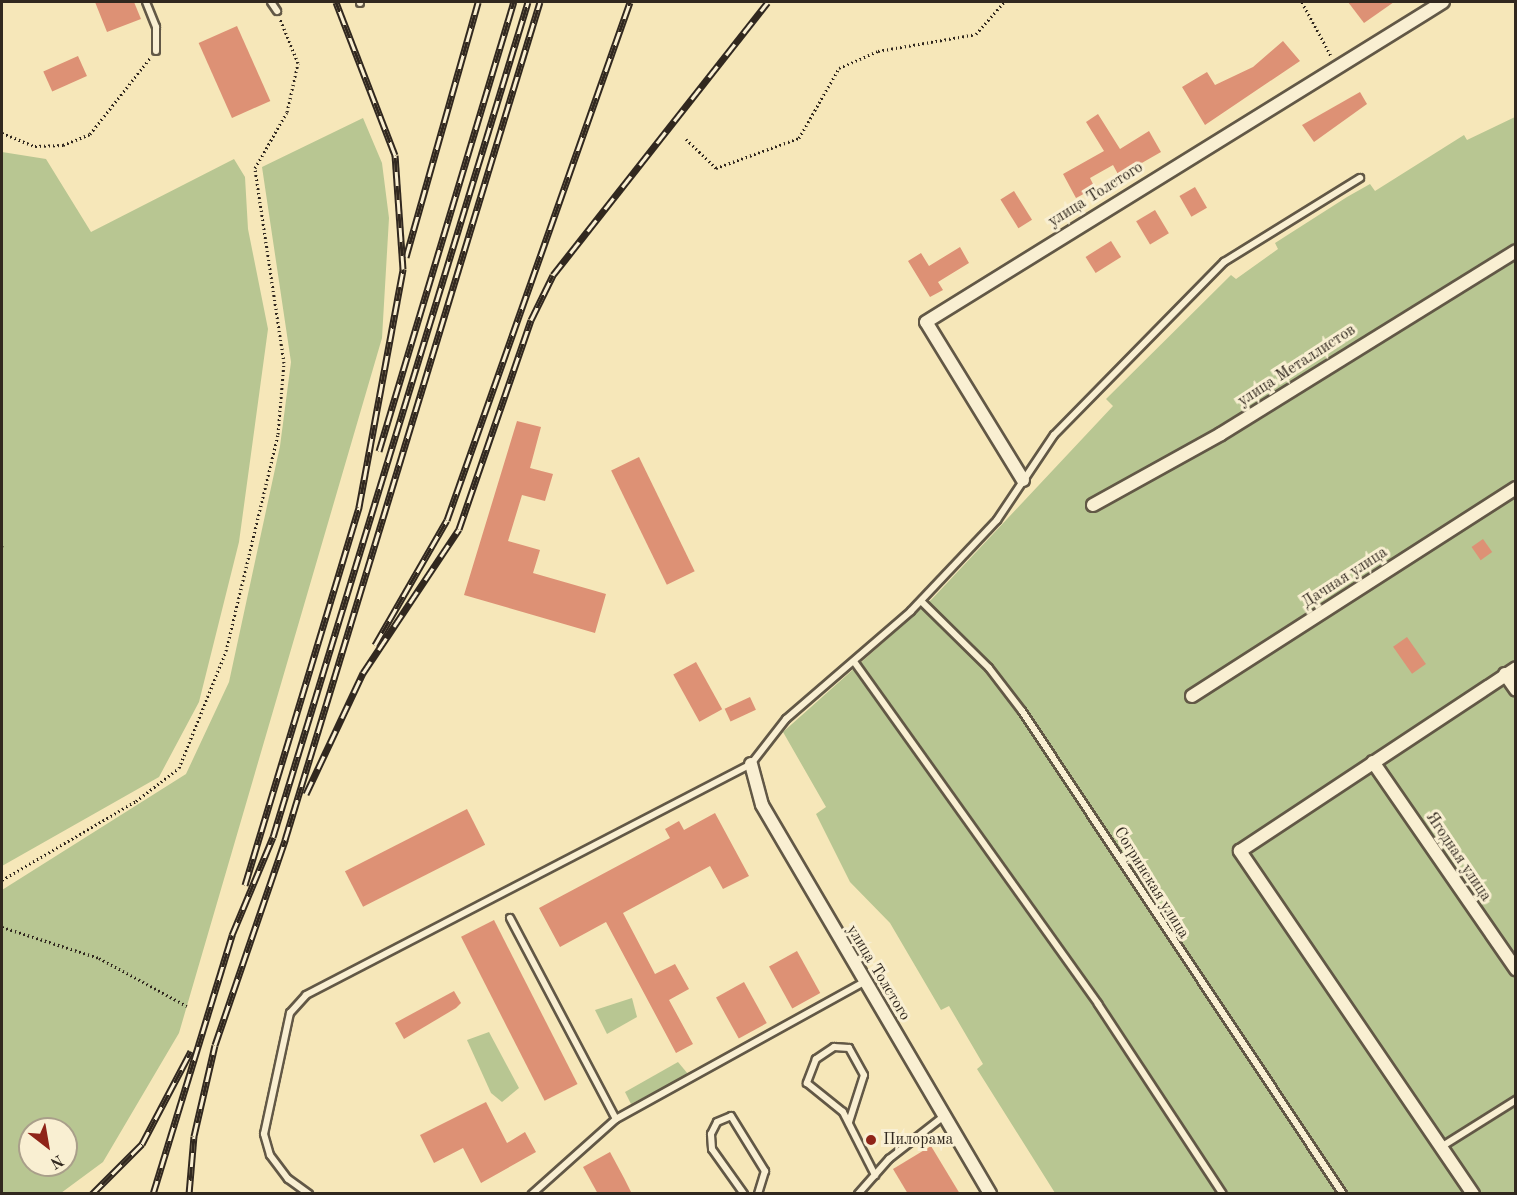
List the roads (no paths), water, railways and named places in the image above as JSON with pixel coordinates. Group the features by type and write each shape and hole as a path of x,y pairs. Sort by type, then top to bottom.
{"street":[{"name":"улица Толстого","path":"1023,480 926,322 1336,66 1443,2"},
{"name":"улица Металлистов","path":"1093,505 1221,434 1515,251"},
{"name":"Дачная улица","path":"1192,696 1515,488"},
{"path":"1473,1194 1240,850 1510,671 1515,690"},
{"name":"Ягодная улица","path":"1373,762 1515,969"},
{"name":"улица Толстого","path":"751,764 762,805 990,1194"}],"lane":[{"path":"146,2 156,27 156,51"},
{"path":"271,2 277,11"},
{"path":"309,1194 288,1179 270,1155 264,1134 290,1013 306,996 751,764 786,719 855,663 921,601 997,520 1054,435 1224,262 1360,178"},
{"name":"Согринская улица","path":"921,601 989,668 1022,711 1343,1194"},
{"path":"855,663 1098,1004 1223,1194"},
{"path":"510,918 616,1119"},
{"path":"532,1194 544,1191 616,1119 864,982"},
{"path":"849,1122 807,1083 816,1059 834,1047 849,1048 864,1075 849,1122 855,1145 875,1175"},
{"path":"1441,1147 1515,1100"},
{"path":"744,1194 712,1149 711,1134 717,1122 731,1116 765,1171 758,1194"},
{"path":"858,1194 875,1175 944,1116"}],"railway":[{"path":"245,885 359,507 403,269 395,155 336,2"},
{"path":"406,257 478,2"},
{"path":"379,451 514,2"},
{"path":"153,1194 232,935 273,837 528,2"},
{"path":"189,1194 194,1136 215,1045 285,840 540,2"},
{"path":"375,645 447,520 630,2"},
{"path":"306,794 363,673 459,529 531,320 553,275 768,2"},
{"path":"92,1194 142,1144 191,1051"}],"place":[{"name":"Пилорама","path":"871,1140"}]}
